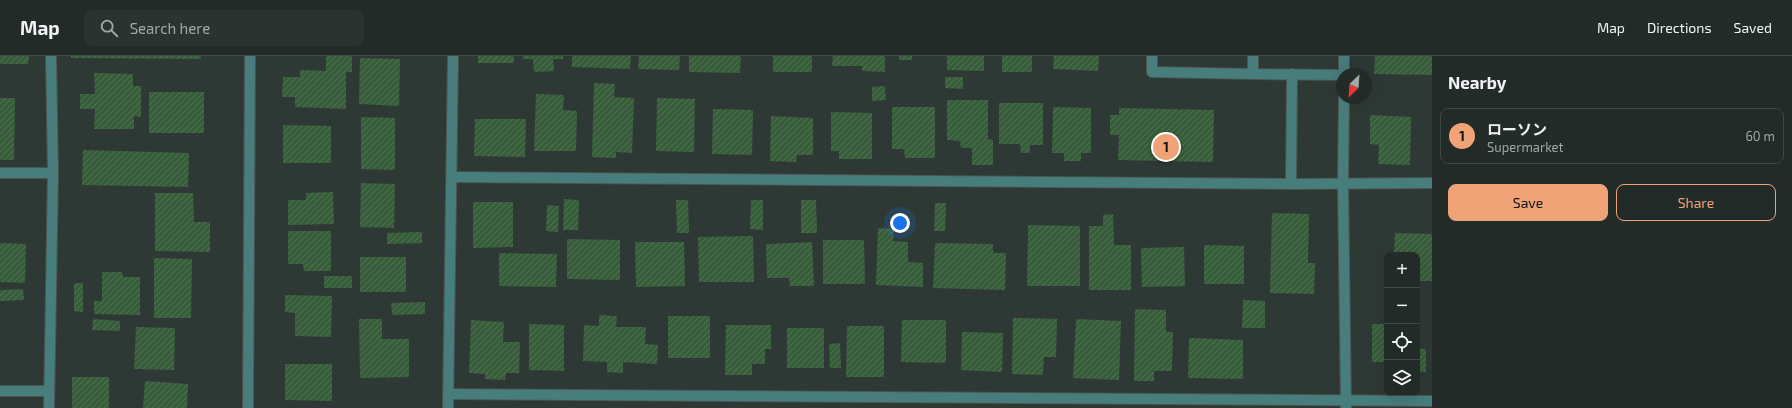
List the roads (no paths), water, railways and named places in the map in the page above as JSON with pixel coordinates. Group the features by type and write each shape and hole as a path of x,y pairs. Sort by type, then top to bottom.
{"street":[{"path":"49,408 53,173 51,56"},
{"path":"248,408 250,56"},
{"path":"448,408 453,56"},
{"path":"1152,56 1152,72 1336,75"},
{"path":"1253,56 1253,74"},
{"path":"1343,68 1344,56"},
{"path":"1291,184 1292,74"},
{"path":"1344,104 1343,182 1346,404"},
{"path":"0,173 53,173"},
{"path":"452,177 1291,184 1343,182 1432,183"},
{"path":"0,391 49,391"},
{"path":"448,394 1346,404 1432,401"}],"place":[{"name":"ローソン","path":"1166,147"}]}
